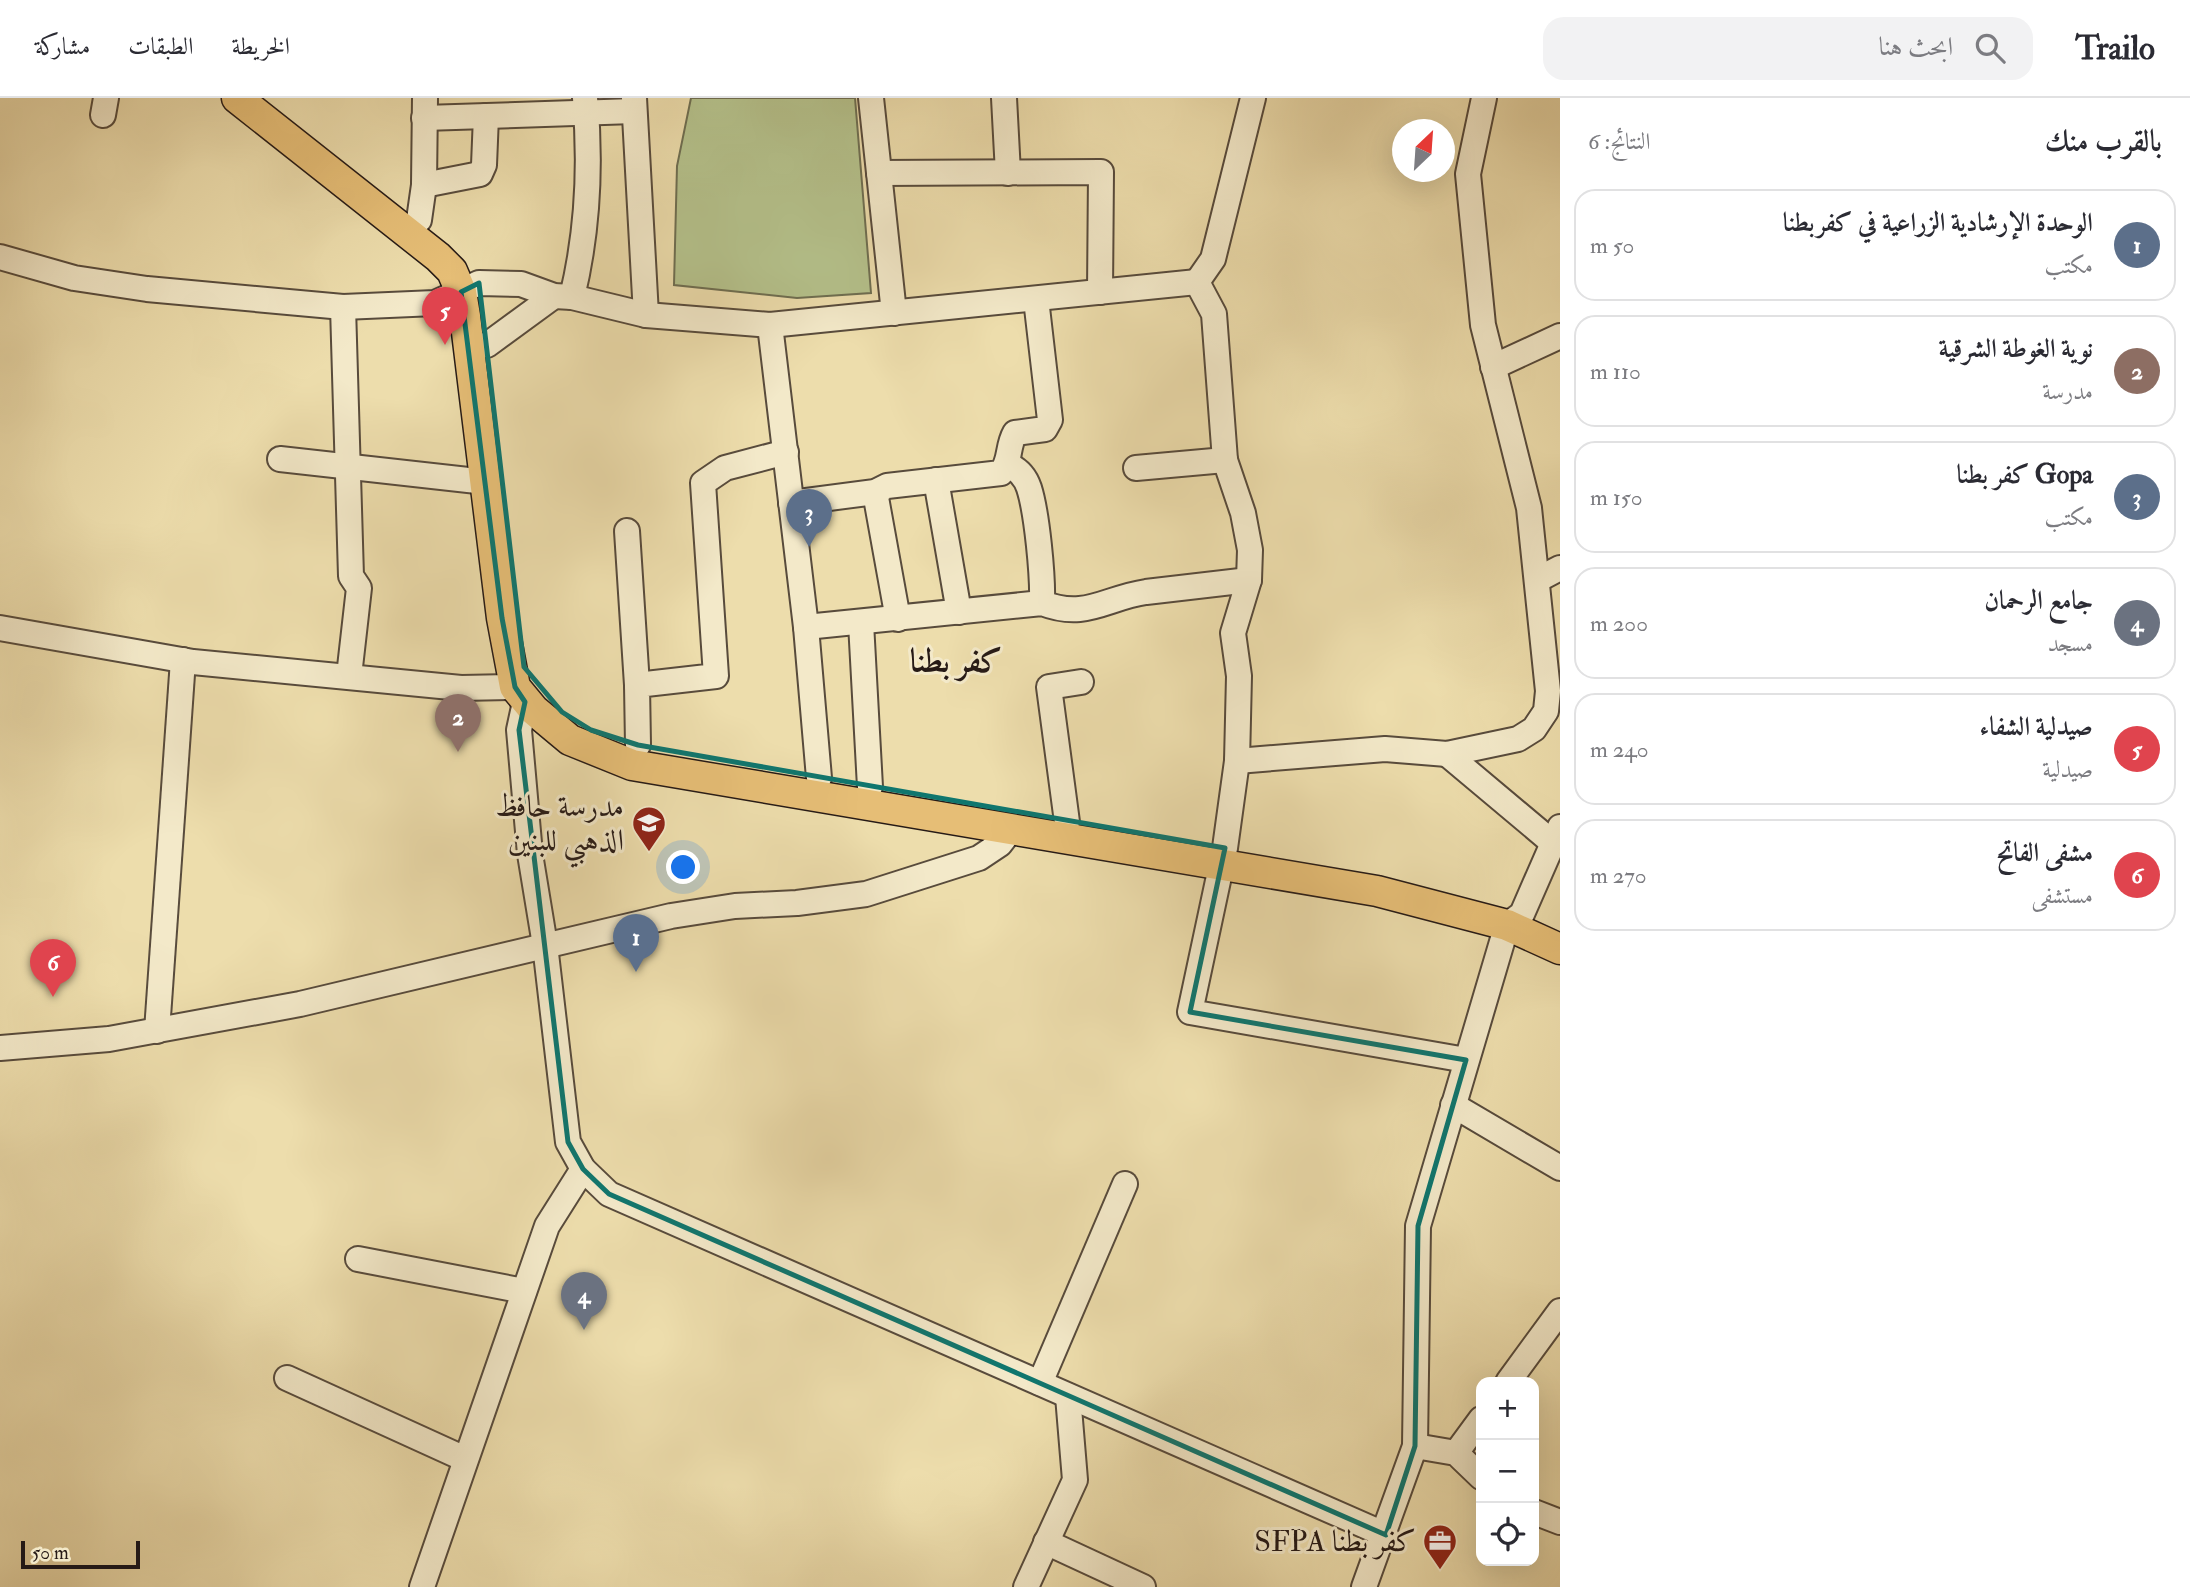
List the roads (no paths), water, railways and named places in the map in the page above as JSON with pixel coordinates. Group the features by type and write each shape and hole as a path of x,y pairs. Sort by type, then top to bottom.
{"main road":[{"path":"237,98 418,239 470,287 486,482 502,618 520,695 570,740 632,765 1010,831 1223,857"},
{"path":"265,98 457,251 487,345 524,667 548,701 575,721 591,730 638,745 1067,822 1560,931"},
{"path":"1514,919 1560,949"}],"street":[{"path":"872,98 894,313"},
{"path":"1004,98 1008,173"},
{"path":"0,257 74,278 135,288 343,307 435,303 470,287 521,284 646,314 770,325 1197,282 1213,259 1253,98"},
{"path":"1237,761 1385,749 1447,754 1518,739 1534,729 1546,711 1548,691 1529,508 1483,325 1468,174 1484,98"},
{"path":"419,220 424,185 424,108 486,116 585,105 634,104 646,314"},
{"path":"487,345 563,296 582,257 587,201 585,105"},
{"path":"424,185 480,174 484,165 486,116"},
{"path":"879,173 1101,172 1100,292"},
{"path":"1197,282 1214,314 1225,460 1243,513 1250,550 1249,580 1233,633 1238,676 1237,761 1223,857 1190,1012 1466,1060"},
{"path":"791,503 875,492 887,486 1001,473 1008,465 1009,443 1015,433 1045,429 1050,420 1035,299"},
{"path":"343,307 351,576 359,589 349,676"},
{"path":"770,325 806,627 819,778"},
{"path":"1493,367 1560,336"},
{"path":"637,685 716,676 703,483 725,468 786,452"},
{"path":"279,459 486,482"},
{"path":"1136,468 1225,460"},
{"path":"1008,465 1019,470 1029,487 1042,582 1042,603"},
{"path":"936,480 959,612"},
{"path":"875,492 898,619"},
{"path":"627,531 638,745"},
{"path":"1537,587 1560,568"},
{"path":"806,627 861,624 1042,603 1063,611 1105,605 1142,593 1249,580"},
{"path":"1537,587 1560,617"},
{"path":"861,624 870,787"},
{"path":"0,628 183,660 520,695 519,730 530,854 545,945 568,1142 583,1169 609,1194 1386,1535"},
{"path":"157,1031 183,660"},
{"path":"1067,822 1049,687 1081,682"},
{"path":"1364,1587 1386,1535 1415,1446 1418,1226 1466,1060 1514,919 1557,835 1447,754"},
{"path":"0,1048 109,1040 300,1004 671,916 735,906 797,903 866,894 979,858 1000,844 1010,831"},
{"path":"1453,1105 1560,1168"},
{"path":"422,1587 547,1226 583,1169"},
{"path":"1040,1383 1125,1184"},
{"path":"358,1259 524,1291"},
{"path":"1512,1377 1560,1311"},
{"path":"287,1378 465,1459"},
{"path":"1026,1587 1075,1480 1068,1396"},
{"path":"1456,1453 1476,1426"},
{"path":"1415,1446 1456,1453 1476,1472"},
{"path":"1539,1514 1560,1522"},
{"path":"1046,1542 1143,1587"}],"place":[{"name":"صيدلية الشفاء","path":"445,345"},
{"name":"Gopa كفر بطنا","path":"809,547"},
{"name":"نوية الغوطة الشرقية","path":"458,752"},
{"name":"مدرسة حافظ الذهبي للبنين","path":"649,853"},
{"name":"الوحدة الإرشادية الزراعية في كفربطنا","path":"636,972"},
{"name":"مشفى الفاتح","path":"53,997"},
{"name":"جامع الرحمان","path":"584,1330"},
{"name":"SFPA كفر بطنا","path":"1440,1571"}],"district":[{"name":"كفر بطنا","path":"956,660"}]}
